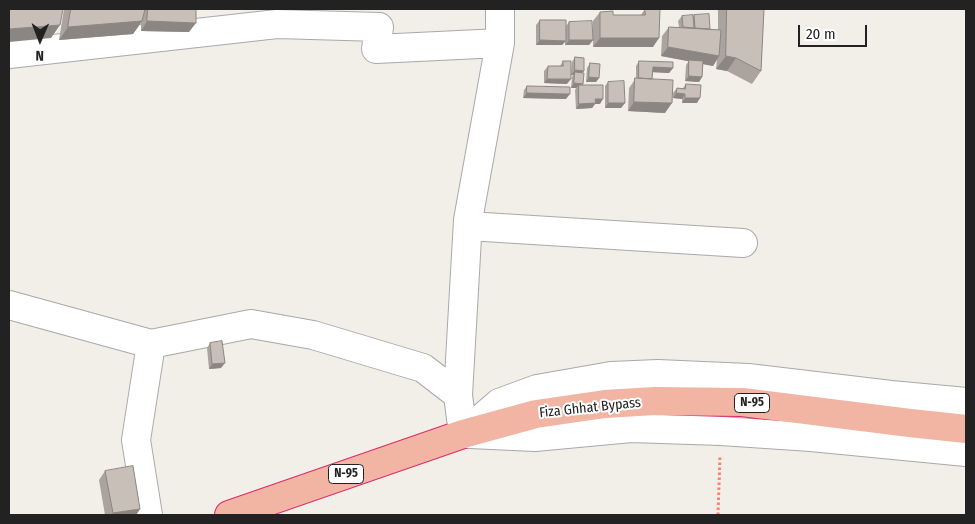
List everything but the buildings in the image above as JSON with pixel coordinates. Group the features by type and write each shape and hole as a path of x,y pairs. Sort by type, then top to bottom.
{"highway":[{"name":"Fiza Ghhat Bypass","path":"229,515 463,434 536,414 605,404 655,401 742,402 966,429"}],"street":[{"path":"246,9 277,24"},
{"path":"463,434 458,395 468,220 500,43 500,9"},
{"path":"9,54 277,24 379,27 376,50 500,43"},
{"path":"468,226 743,243"},
{"path":"9,305 151,344 251,324 313,335 423,368 458,395"},
{"path":"148,515 136,440 151,344"},
{"path":"463,434 499,403 537,389 611,376 658,374 748,378 966,402"},
{"path":"463,434 535,438 631,428 721,431 811,437 966,452"}],"path":[{"path":"718,515 721,431"}]}
